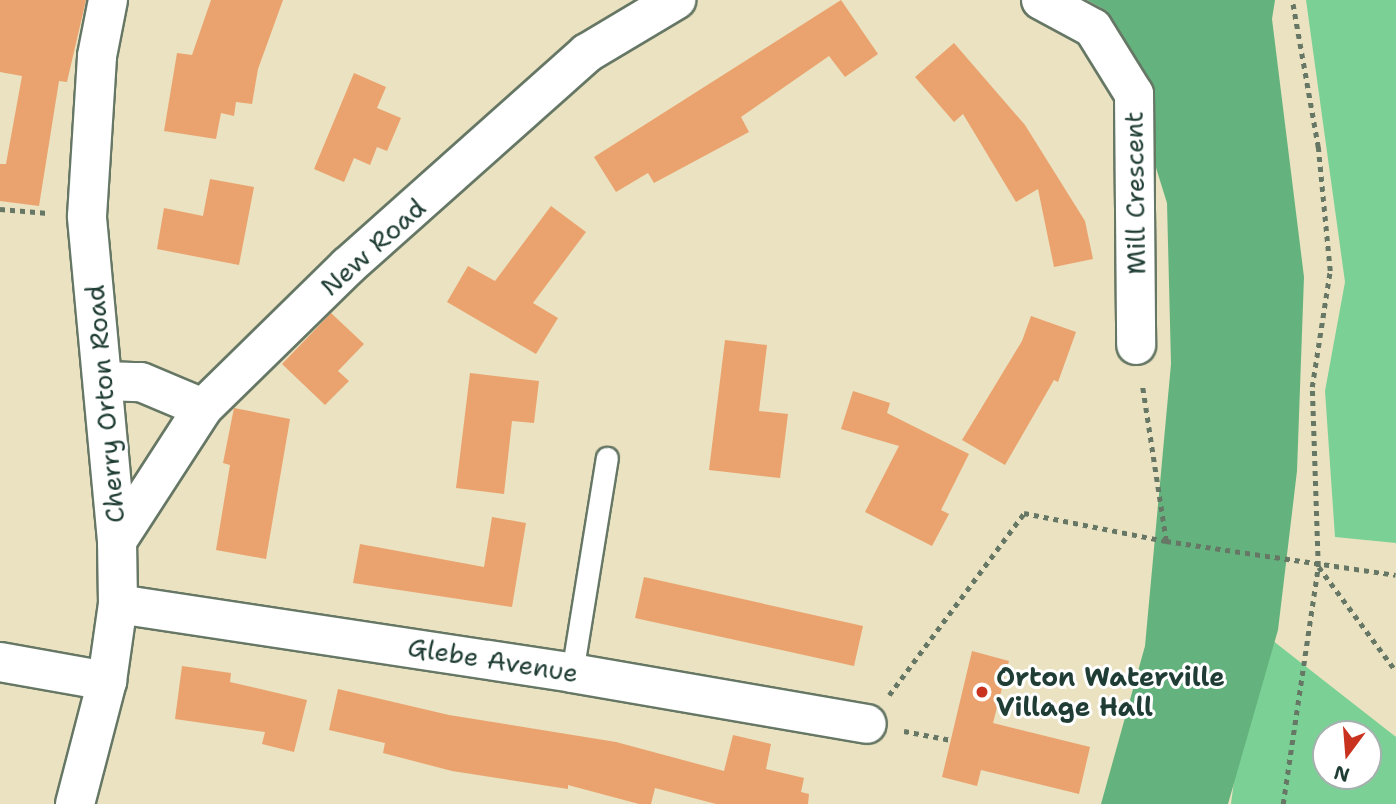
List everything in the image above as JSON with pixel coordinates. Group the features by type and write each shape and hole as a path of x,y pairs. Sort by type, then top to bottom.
{"street":[{"name":"Cherry Orton Road","path":"75,804 107,681 118,604 117,541 87,216 97,56 108,0"},
{"name":"New Road","path":"117,541 203,408 348,266 587,53 676,0"},
{"name":"Mill Crescent","path":"1041,0 1093,28 1133,94 1136,345"},
{"path":"103,381 141,382 203,408"},
{"name":"Glebe Avenue","path":"118,604 572,673 867,724"},
{"path":"0,662 107,681"}],"lane":[{"path":"572,673 607,458"}],"path":[{"path":"1283,804 1318,566 1312,387 1331,271 1318,147 1292,0"},
{"path":"0,209 87,216"},
{"path":"1136,345 1166,541"},
{"path":"951,740 867,724 1024,513 1166,541 1318,566 1396,575"},
{"path":"1318,566 1396,671"}],"green space":[{"path":"1087,0 1275,0 1272,19 1304,277 1297,471 1278,630 1228,804 1101,804 1145,646 1171,364 1167,203 1107,11"},
{"path":"1306,0 1396,0 1396,543 1335,537 1325,391 1345,282"},
{"path":"1254,626 1374,720 1312,720 1312,790 1382,790 1382,726 1396,737 1396,804 1231,804"}],"building":[{"path":"0,0 86,0 67,82 59,81 39,206 0,201 0,164 6,164 22,76 0,72"},
{"path":"211,0 283,0 258,69 252,104 236,102 234,116 221,113 216,139 164,131 177,53 192,55"},
{"path":"841,0 878,54 845,77 829,56 741,117 749,132 654,183 648,173 616,192 594,157"},
{"path":"954,43 1025,125 1085,221 1093,259 1054,267 1038,189 1016,202 963,114 954,122 915,77"},
{"path":"354,73 386,87 377,108 401,118 387,151 377,147 370,165 354,158 344,182 314,169"},
{"path":"210,179 254,187 239,265 157,249 164,208 203,216"},
{"path":"551,206 586,232 533,303 558,318 536,354 447,302 468,266 495,281"},
{"path":"331,313 364,344 338,371 349,381 325,405 282,364"},
{"path":"1031,316 1076,332 1058,382 1054,380 1005,465 962,440 1022,341"},
{"path":"725,340 767,345 759,411 788,414 780,478 709,470"},
{"path":"470,373 539,381 534,423 512,421 504,494 456,488"},
{"path":"853,391 890,403 887,413 969,454 941,510 949,514 932,546 865,512 899,446 841,429"},
{"path":"234,408 290,419 266,559 216,550 230,465 223,463"},
{"path":"492,517 526,523 512,607 353,583 360,544 484,567"},
{"path":"644,577 863,626 854,666 635,618"},
{"name":"Orton Waterville Village Hall","path":"972,651 1009,661 993,723 1090,747 1079,794 981,770 977,786 942,777"},
{"path":"182,666 231,673 230,682 307,700 294,752 262,744 265,732 175,719"},
{"path":"338,689 449,715 616,742 724,771 733,735 771,744 766,769 804,778 801,792 809,794 808,804 716,804 655,788 651,804 639,804 568,785 568,789 452,771 383,753 385,743 329,730"}],"place":[{"name":"Orton Waterville Village Hall","path":"982,692"}]}
